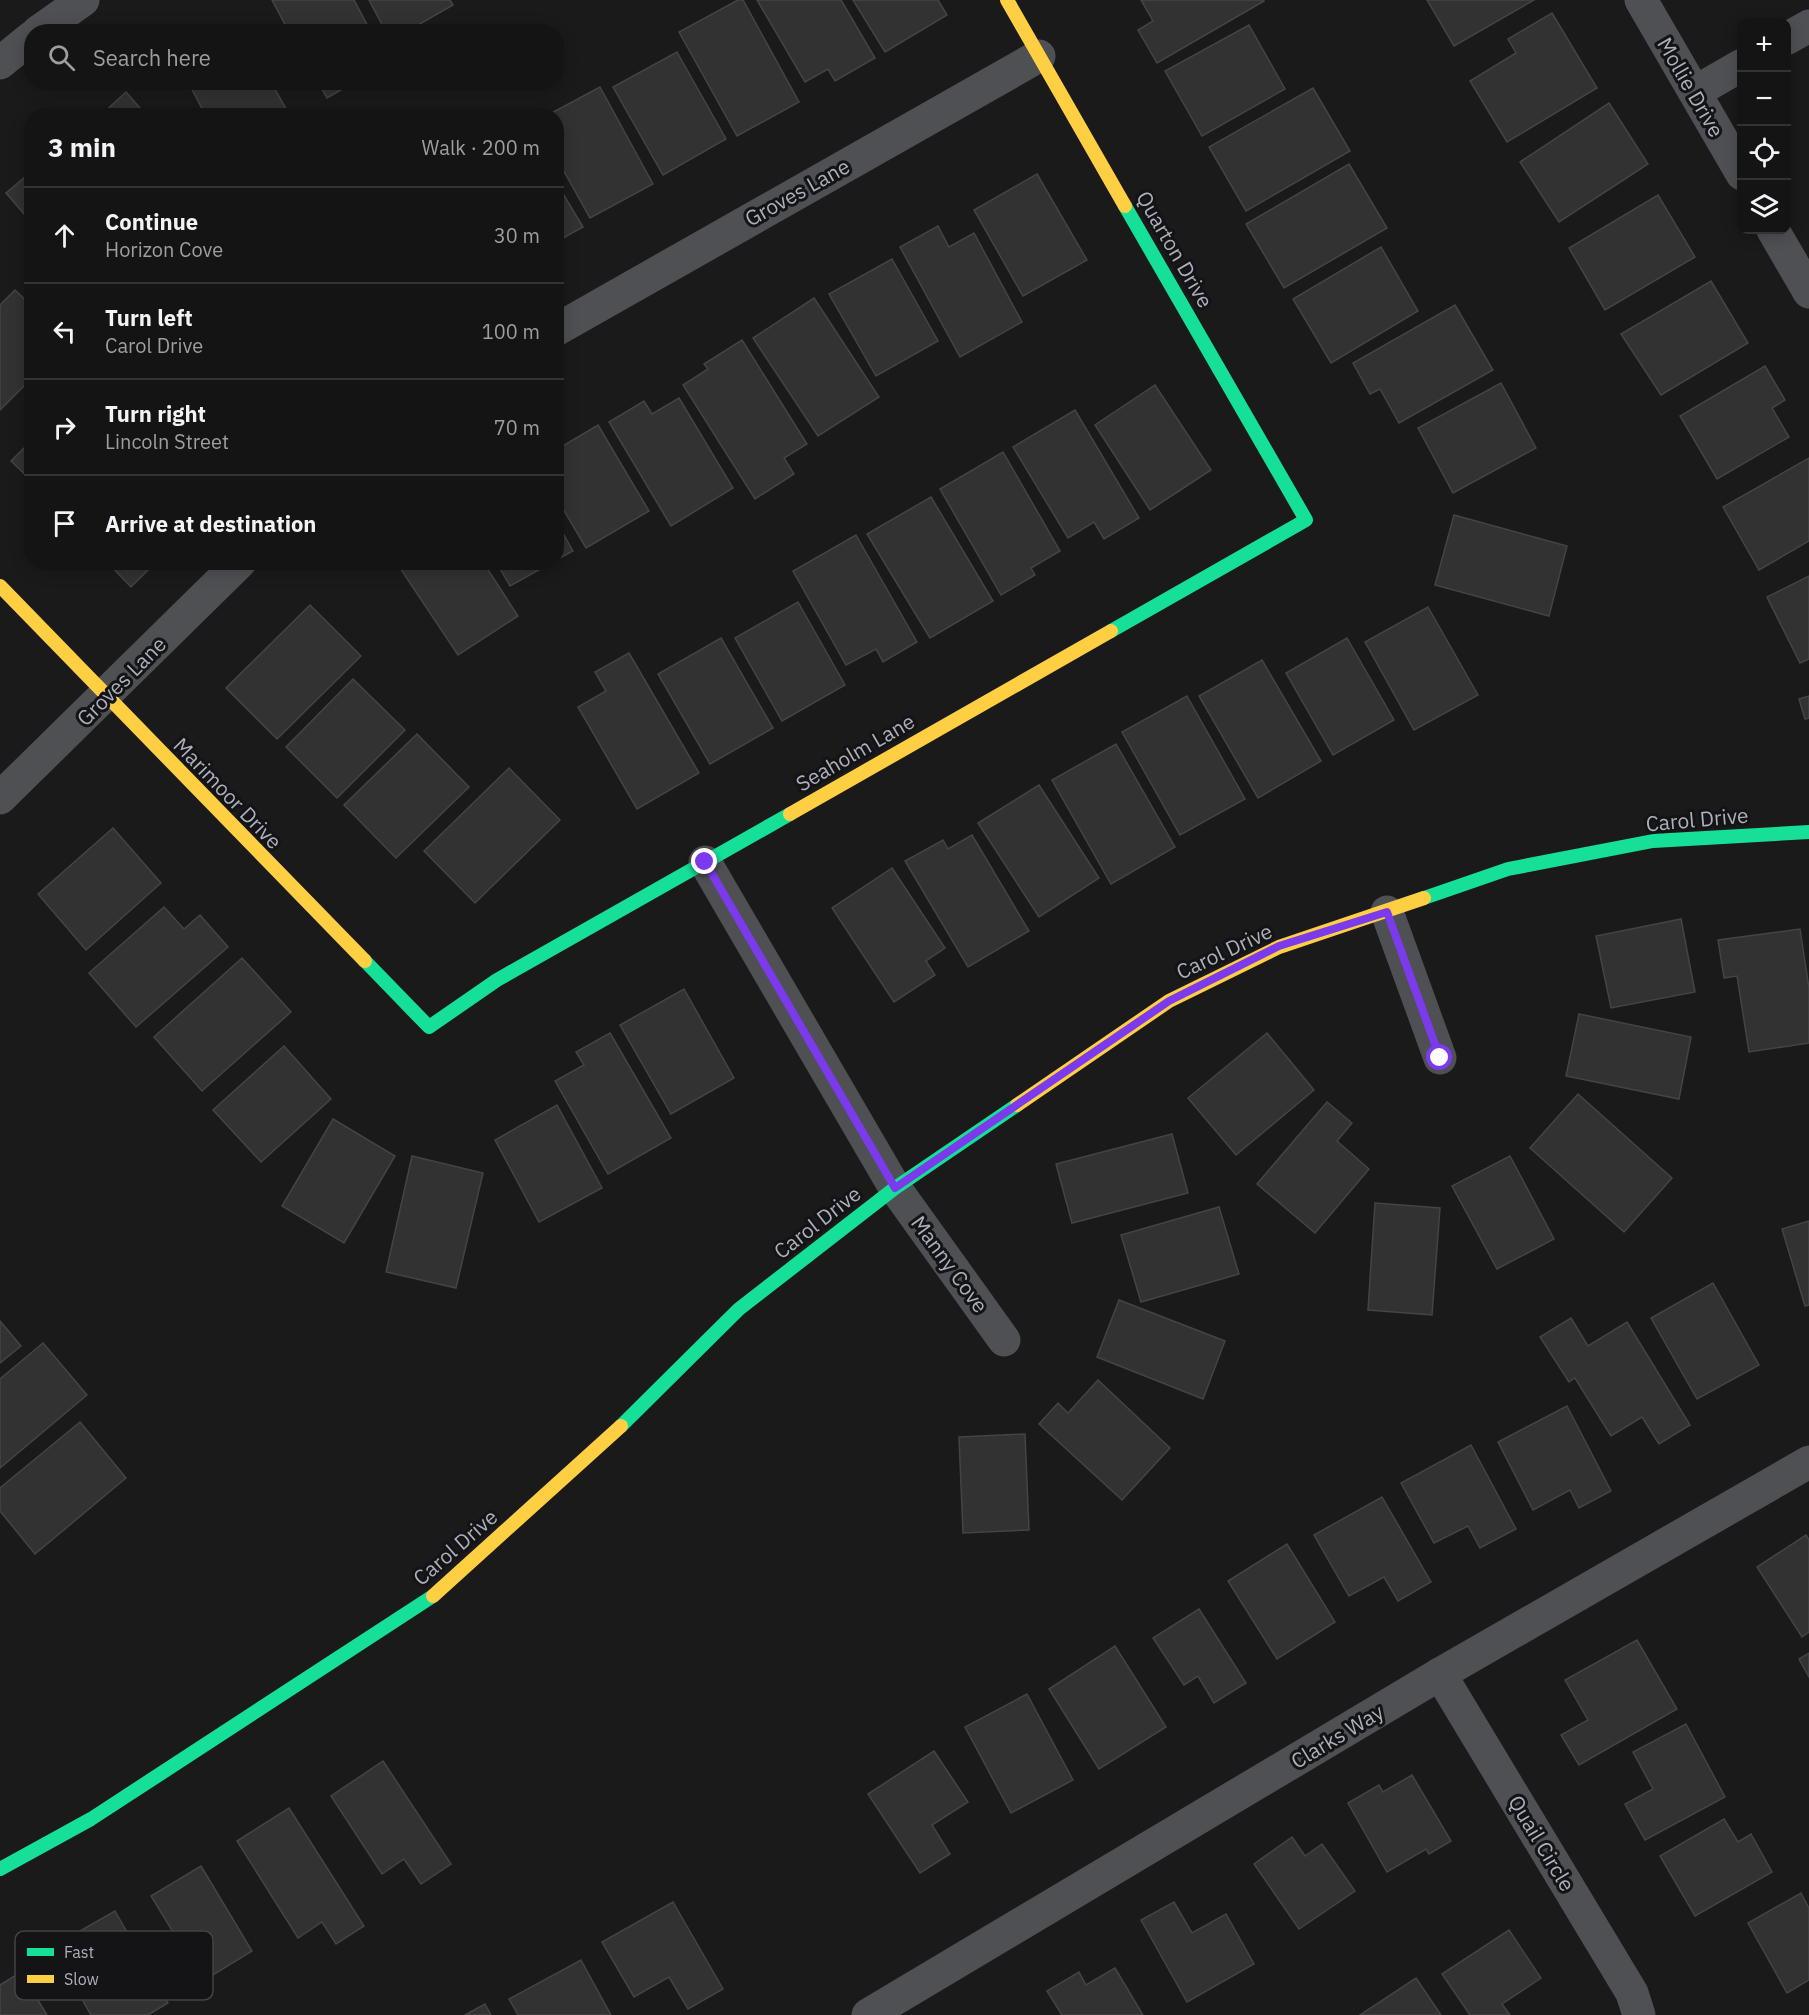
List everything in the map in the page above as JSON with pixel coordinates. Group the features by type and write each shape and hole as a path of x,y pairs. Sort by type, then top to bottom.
{"street":[{"path":"49,24 83,0"},
{"name":"Quarton Drive","path":"1007,0 1306,520"},
{"name":"Mollie Drive","path":"1641,0 1737,165"},
{"path":"1791,36 1809,26"},
{"path":"0,63 24,44"},
{"name":"Groves Lane","path":"564,325 1039,56"},
{"path":"1695,93 1737,68"},
{"path":"1775,234 1809,292"},
{"name":"Seaholm Lane","path":"429,1027 497,980 1306,520"},
{"name":"Groves Lane","path":"0,798 232,570"},
{"name":"Marimoor Drive","path":"0,586 105,697 429,1027"},
{"name":"Carol Drive","path":"0,1869 91,1819 435,1595 654,1396 739,1309 895,1188 1169,1001 1279,946 1387,912 1508,869 1653,841 1809,832"},
{"name":"Manny Cove","path":"705,862 895,1188 1004,1340"},
{"path":"1387,912 1440,1058"},
{"name":"Clarks Way","path":"868,2015 1440,1674 1809,1462"},
{"name":"Quail Circle","path":"1440,1674 1632,1993 1639,2015"}],"building":[{"path":"272,0 354,0 367,24 285,24"},
{"path":"369,0 450,0 453,5 420,24 382,24"},
{"path":"738,0 743,0 799,102 737,136 679,32"},
{"path":"757,0 841,0 875,58 835,81 828,69 805,82"},
{"path":"853,0 938,0 947,15 885,52"},
{"path":"1141,0 1264,1 1157,63 1138,30 1153,21"},
{"path":"1427,0 1534,0 1454,46"},
{"path":"1552,13 1597,88 1507,142 1470,81 1516,53 1508,39"},
{"path":"1249,25 1285,89 1202,136 1165,71"},
{"path":"677,52 726,139 663,175 613,87"},
{"path":"600,87 653,184 590,218 564,171 564,108 561,108"},
{"path":"1313,88 1350,151 1246,211 1209,147"},
{"path":"192,90 275,90 286,108 202,108"},
{"path":"322,90 341,90 327,98"},
{"path":"126,92 140,108 109,108"},
{"path":"1609,103 1648,164 1559,222 1520,162"},
{"path":"1349,164 1387,228 1284,288 1246,224"},
{"path":"1037,174 1087,260 1023,296 974,210"},
{"path":"24,178 24,214 6,193"},
{"path":"564,195 583,227 564,238"},
{"path":"1658,195 1695,257 1605,310 1569,248"},
{"path":"938,226 949,247 974,233 1022,322 960,357 900,247"},
{"path":"1381,247 1418,311 1331,363 1293,299"},
{"path":"892,259 938,341 876,376 829,294"},
{"path":"1711,281 1748,343 1661,395 1621,334"},
{"path":"15,290 24,298 24,386 0,410 0,305"},
{"path":"814,298 879,397 818,436 753,338"},
{"path":"1455,305 1493,370 1399,423 1380,389 1370,394 1353,363"},
{"path":"742,340 807,444 784,458 794,474 755,499 683,385 708,369 704,364"},
{"path":"1765,366 1785,400 1772,408 1789,437 1717,479 1680,416"},
{"path":"1501,383 1536,448 1453,493 1418,428"},
{"path":"1155,385 1211,470 1150,510 1095,425"},
{"path":"679,398 733,488 671,526 609,422 644,401 652,414"},
{"path":"1075,410 1139,518 1104,539 1094,522 1068,538 1013,447"},
{"path":"598,425 649,511 586,548 564,511 564,445"},
{"path":"24,448 24,473 11,461"},
{"path":"1003,452 1060,551 1031,568 1035,575 1001,595 940,489"},
{"path":"1809,458 1809,541 1759,570 1723,507"},
{"path":"931,497 993,601 930,638 867,534"},
{"path":"1454,515 1567,546 1549,616 1435,585"},
{"path":"564,535 573,551 564,556"},
{"path":"856,535 917,642 883,662 876,649 846,665 793,571"},
{"path":"115,570 148,570 131,587"},
{"path":"401,570 488,570 518,616 458,655"},
{"path":"501,570 539,570 510,586"},
{"path":"1809,576 1809,659 1800,663 1767,597"},
{"path":"798,602 845,685 782,721 735,638"},
{"path":"310,605 361,656 277,739 226,688"},
{"path":"1428,607 1478,695 1414,730 1365,642"},
{"path":"721,638 773,728 710,764 658,674"},
{"path":"1347,638 1394,720 1333,755 1286,673"},
{"path":"629,653 699,773 637,809 578,707 606,691 595,672"},
{"path":"1262,660 1321,761 1258,798 1199,696"},
{"path":"353,679 405,730 337,798 286,747"},
{"path":"1187,696 1245,799 1180,835 1122,732"},
{"path":"1809,696 1809,718 1805,719 1799,699"},
{"path":"417,734 469,787 396,858 344,805"},
{"path":"1116,744 1175,847 1111,884 1052,780"},
{"path":"509,768 560,820 475,903 424,851"},
{"path":"1039,785 1099,878 1039,917 978,823"},
{"path":"113,828 161,883 86,950 38,894"},
{"path":"972,835 1029,931 968,967 905,861 943,840 948,849"},
{"path":"892,868 945,948 926,961 935,975 894,1002 832,908"},
{"path":"164,907 184,929 200,915 228,947 136,1027 89,973"},
{"path":"1681,919 1695,992 1611,1008 1596,936"},
{"path":"1800,929 1809,988 1809,1043 1749,1052 1737,976 1724,978 1718,940"},
{"path":"242,958 291,1012 202,1091 154,1037"},
{"path":"684,989 734,1078 671,1114 620,1025"},
{"path":"1579,1014 1691,1037 1679,1099 1566,1076"},
{"path":"610,1033 671,1138 608,1174 555,1081 584,1065 576,1052"},
{"path":"1267,1033 1314,1090 1236,1155 1188,1098"},
{"path":"284,1046 331,1099 261,1162 213,1110"},
{"path":"1578,1094 1672,1178 1624,1232 1530,1148"},
{"path":"1327,1102 1352,1123 1337,1141 1369,1169 1315,1233 1257,1184"},
{"path":"557,1105 602,1188 539,1222 495,1140"},
{"path":"333,1119 395,1156 344,1243 282,1206"},
{"path":"1172,1134 1188,1193 1072,1223 1056,1164"},
{"path":"412,1156 483,1173 456,1288 386,1272"},
{"path":"1510,1156 1554,1239 1497,1269 1452,1186"},
{"path":"1375,1203 1440,1208 1432,1315 1368,1310"},
{"path":"1219,1207 1239,1274 1141,1302 1121,1235"},
{"path":"1809,1221 1809,1305 1805,1306 1782,1229"},
{"path":"1713,1283 1759,1365 1697,1399 1651,1318"},
{"path":"1119,1300 1225,1341 1203,1399 1097,1357"},
{"path":"1571,1318 1588,1346 1627,1322 1690,1425 1659,1444 1642,1417 1611,1436 1575,1378 1569,1382 1540,1337"},
{"path":"0,1321 21,1346 0,1363"},
{"path":"43,1343 87,1395 0,1468 0,1379"},
{"path":"1098,1380 1170,1448 1122,1500 1039,1424 1058,1403 1068,1413"},
{"path":"1567,1406 1611,1491 1579,1508 1570,1490 1533,1510 1498,1442"},
{"path":"80,1422 126,1478 35,1554 0,1511 0,1488"},
{"path":"1025,1434 1029,1530 963,1533 959,1437"},
{"path":"1471,1445 1516,1529 1480,1548 1468,1526 1434,1543 1401,1483"},
{"path":"1382,1497 1431,1582 1398,1601 1384,1577 1349,1596 1314,1535"},
{"path":"1806,1535 1809,1540 1809,1632 1802,1637 1757,1567"},
{"path":"1287,1544 1335,1622 1277,1659 1228,1581"},
{"path":"1199,1609 1246,1683 1214,1703 1198,1676 1184,1685 1153,1638"},
{"path":"1637,1640 1677,1709 1579,1765 1561,1735 1588,1720 1565,1680"},
{"path":"1115,1646 1166,1727 1099,1769 1049,1689"},
{"path":"1809,1653 1809,1677 1799,1659"},
{"path":"1027,1694 1073,1780 1011,1813 965,1727"},
{"path":"1686,1724 1725,1797 1645,1840 1625,1804 1653,1789 1633,1752"},
{"path":"934,1751 968,1802 932,1825 950,1854 920,1873 868,1794"},
{"path":"383,1761 451,1864 421,1884 404,1859 382,1874 331,1796"},
{"path":"1412,1775 1451,1841 1429,1854 1426,1849 1387,1872 1348,1803 1379,1785 1383,1792"},
{"path":"289,1808 364,1926 336,1944 322,1922 298,1938 237,1841"},
{"path":"1724,1819 1738,1842 1751,1834 1772,1872 1695,1916 1660,1856"},
{"path":"1292,1837 1305,1856 1322,1844 1355,1891 1299,1929 1254,1864"},
{"path":"201,1866 252,1951 213,1975 213,1931 172,1931 151,1896"},
{"path":"1801,1893 1809,1908 1809,1980 1787,1993 1748,1923"},
{"path":"673,1902 723,1989 688,2009 669,1977 634,1997 602,1942"},
{"path":"1174,1902 1192,1933 1226,1914 1254,1964 1187,2002 1141,1920"},
{"path":"115,1911 127,1931 80,1931"},
{"path":"1509,1930 1541,1978 1502,2004 1510,2015 1470,2015 1442,1974"},
{"path":"581,1960 611,2015 518,2015 509,1999"},
{"path":"1115,1968 1143,2015 1062,2015 1047,1991 1079,1972 1086,1985"},
{"path":"15,1976 15,2000 38,2000 47,2015 0,2015 0,1985"},
{"path":"1416,1978 1441,2015 1360,2015"},
{"path":"82,2000 166,2000 168,2003 148,2015 91,2015"},
{"path":"485,2004 491,2015 465,2015"}],"traffic: fast":[{"path":"1111,631 1306,520 1125,206"},
{"path":"365,961 429,1027 497,980 790,814"},
{"path":"1424,898 1508,869 1653,841 1809,832"},
{"path":"621,1426 739,1309 895,1188 1017,1105"},
{"path":"0,1869 91,1819 433,1596"}],"traffic: slow":[{"path":"1007,0 1125,206"},
{"path":"0,586 365,961"},
{"path":"790,814 1111,631"},
{"path":"1017,1105 1169,1001 1279,947 1424,898"},
{"path":"433,1596 621,1426"}],"route":[{"path":"705,862 895,1188 1169,1001 1279,946 1387,912 1440,1058"}]}
